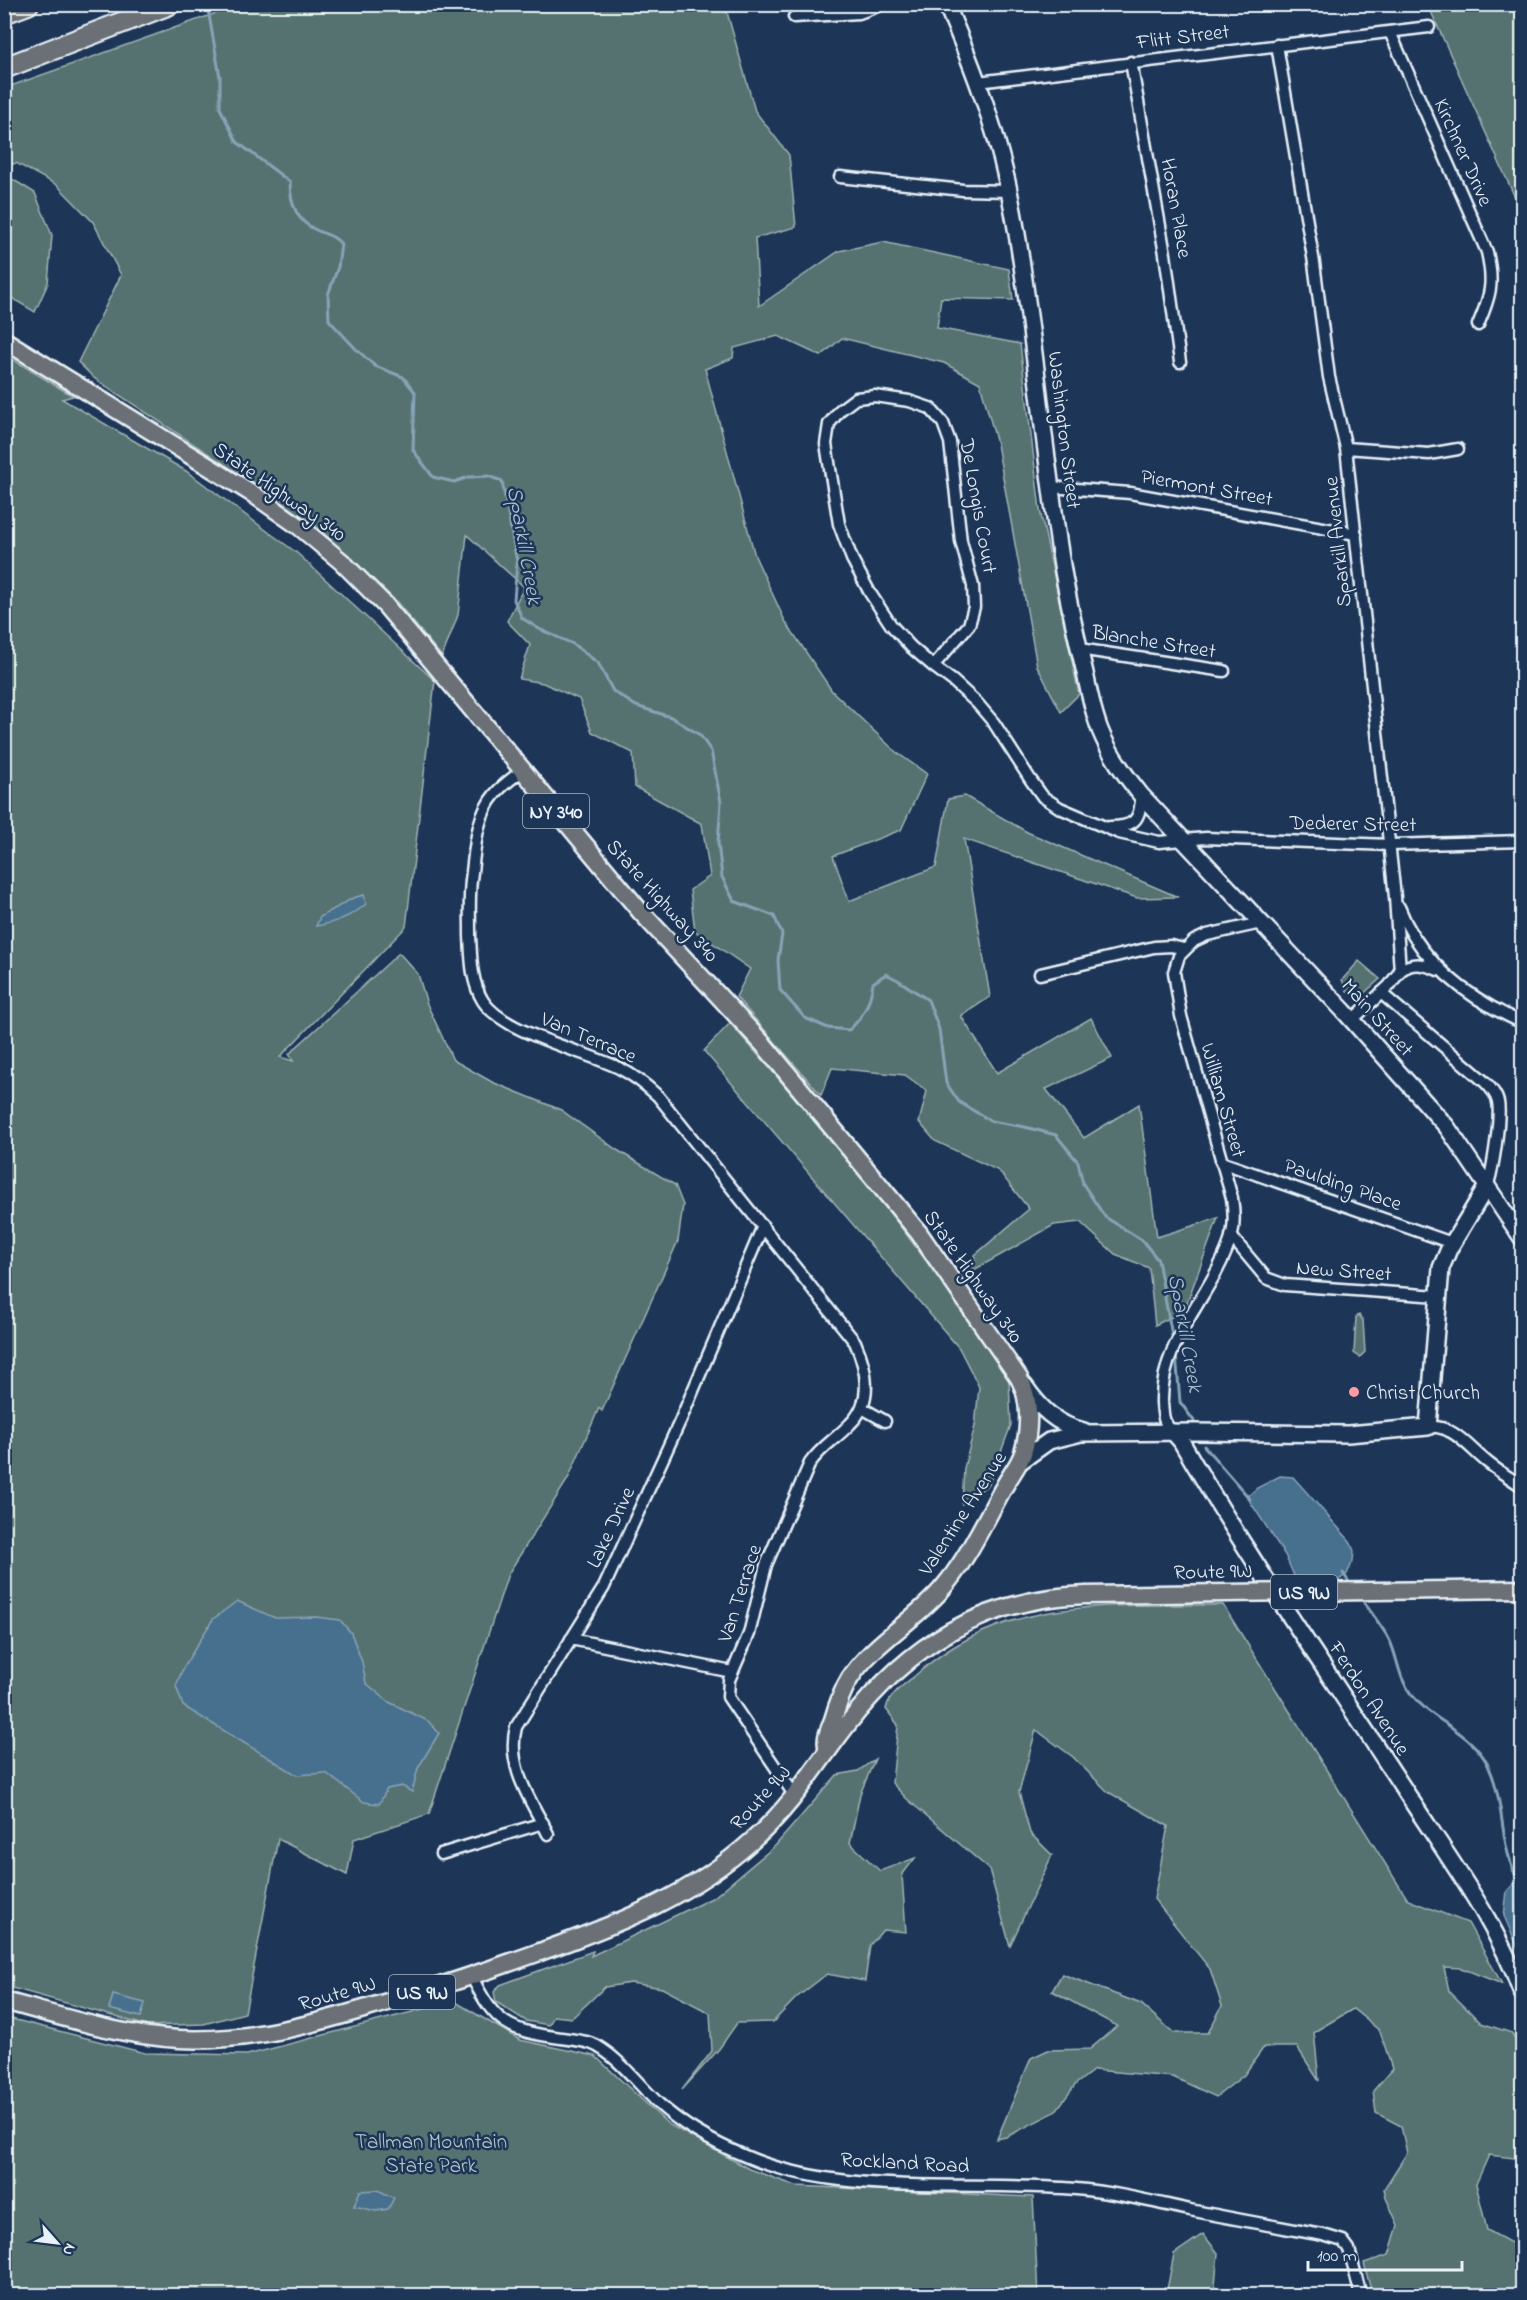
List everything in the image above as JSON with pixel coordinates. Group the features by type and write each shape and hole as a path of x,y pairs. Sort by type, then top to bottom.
{"highway":[{"path":"4,13 28,4"},
{"path":"4,68 170,4"}],"main road":[{"name":"Washington Street","path":"946,4 993,124 1009,191 1031,336 1049,487 1070,609 1100,730 1116,762 1141,795 1182,840"},
{"name":"State Highway 340","path":"4,340 253,494 317,541 386,605 640,911 764,1045 919,1233 1037,1402 1054,1419 1068,1427 1093,1432"},
{"name":"Main Street","path":"1182,840 1352,1020 1448,1126 1522,1238"},
{"path":"1428,1427 1441,1268 1452,1243 1487,1186"},
{"path":"1019,1378 1025,1392 1027,1411 1025,1444 1021,1461"},
{"name":"Valentine Avenue","path":"828,1750 827,1738 841,1697 851,1677 866,1659 935,1596 950,1579 963,1560 1005,1483 1021,1461 1038,1447 1055,1438 1075,1433 1093,1432 1348,1434 1428,1427"},
{"name":"Ferdon Avenue","path":"1173,1432 1457,1871 1500,1943 1522,1993"},
{"name":"Route 9W","path":"4,2001 145,2035 179,2039 251,2036 294,2028 472,1977 617,1924 672,1897 739,1853 795,1796 864,1704 887,1680 917,1654 949,1632 970,1620 1002,1608 1048,1598 1086,1595 1522,1589"}],"street":[{"path":"794,17 859,13 883,4"},
{"name":"Flitt Street","path":"978,82 1429,27"},
{"name":"Kirchner Drive","path":"1390,32 1488,252 1492,276 1490,291 1478,325"},
{"name":"Sparkill Avenue","path":"1277,45 1314,263 1329,377 1346,448 1390,845 1400,971"},
{"name":"Horan Place","path":"1131,62 1165,255 1180,362"},
{"path":"840,177 963,190 1009,191"},
{"name":"De Longis Court","path":"933,666 969,625 974,607 973,586 961,541 950,442 943,423 930,408 909,401 875,396 856,398 840,410 829,424 826,444 838,524 852,559 875,601 891,625 933,666 977,703 994,723 1043,797 1060,808 1103,828"},
{"path":"1346,448 1429,454 1458,449"},
{"name":"Piermont Street","path":"1049,487 1088,488 1130,494 1356,534"},
{"name":"Blanche Street","path":"1079,649 1224,671"},
{"name":"Van Terrace","path":"523,770 496,792 484,809 478,832 470,891 471,957 476,984 484,1002 498,1016 517,1027 621,1068 641,1081 657,1096 855,1342 864,1362 868,1386 862,1408 852,1424 821,1449 810,1463 766,1565 749,1634 729,1680 728,1697 795,1796"},
{"path":"1103,828 1124,827 1134,821 1141,811 1141,795"},
{"name":"Dederer Street","path":"1103,828 1159,842 1206,838 1390,845 1522,841"},
{"path":"1395,897 1412,935 1443,973 1479,1000 1522,1022"},
{"path":"1040,974 1154,947 1171,946 1184,949 1207,935 1261,923"},
{"name":"William Street","path":"1173,1432 1164,1422 1162,1398 1164,1370 1172,1350 1221,1261 1231,1236 1234,1210 1177,997 1174,972 1177,960 1184,949"},
{"path":"1352,1020 1405,967 1420,964 1443,973"},
{"path":"1381,993 1496,1094 1499,1110 1487,1186"},
{"name":"Paulding Place","path":"1221,1162 1452,1243"},
{"name":"Lake Drive","path":"548,1834 517,1773 513,1755 513,1737 520,1718 604,1587 631,1532 763,1226"},
{"name":"New Street","path":"1231,1236 1266,1278 1285,1285 1438,1296"},
{"path":"862,1408 885,1421"},
{"name":"Valentine Avenue","path":"1428,1427 1439,1427 1453,1433 1496,1469 1522,1486"},
{"path":"571,1639 732,1672"},
{"path":"441,1854 543,1823"},
{"name":"Rockland Road","path":"472,1977 485,2004 497,2018 514,2028 537,2035 594,2044 618,2062 661,2105 682,2121 710,2139 772,2167 809,2176 892,2184 1079,2189 1126,2196 1323,2235 1343,2241 1349,2250 1361,2295"}],"green space":[{"path":"239,5 725,5 755,111 789,155 796,227 755,238 759,306 839,251 883,242 1009,269 1013,300 941,298 937,328 1020,344 1040,510 1079,694 1061,712 1037,666 997,444 980,383 944,363 842,338 821,356 778,336 734,348 733,358 705,369 755,556 785,621 832,691 896,752 927,774 901,830 833,856 849,901 936,867 948,799 965,796 1027,832 1178,897 1137,898 964,839 990,997 961,1016 997,1073 1091,1018 1112,1058 1046,1089 1084,1138 1139,1104 1157,1237 1218,1218 1184,1311 1155,1325 1149,1268 1115,1254 1080,1222 1054,1225 972,1271 975,1255 1029,1209 999,1171 935,1141 919,1122 927,1091 905,1075 832,1068 821,1095 736,997 750,969 695,931 690,890 710,876 702,824 635,787 633,753 592,732 579,699 543,683 519,679 530,645 507,621 524,587 467,535 458,615 442,657 396,601 313,523 95,379 78,362 121,275 93,222 57,185 16,163 5,167 5,88"},
{"path":"1430,5 1522,5 1522,213 1432,14"},
{"path":"4,174 35,193 52,235 48,283 35,312 5,294"},
{"path":"4,354 73,396 62,399 186,471 297,553 435,681 406,927 280,1057 293,1061 289,1054 399,953 418,974 427,1004 453,1060 492,1082 561,1110 617,1150 675,1185 683,1205 678,1241 602,1411 599,1408 568,1479 508,1574 429,1814 354,1839 347,1875 278,1839 245,2013 204,2024 148,2026 5,1986"},
{"path":"1359,961 1380,979 1361,996 1347,991 1342,980"},
{"path":"730,1023 855,1166 954,1298 1009,1380 1011,1425 989,1484 962,1504 964,1468 975,1426 979,1387 959,1348 704,1051"},
{"path":"1359,1315 1363,1320 1365,1352 1360,1357 1354,1353 1356,1317"},
{"path":"1223,1605 1408,1900 1468,1923 1502,1984 1461,1968 1444,1967 1449,1991 1481,2023 1512,2033 1522,2056 1522,2159 1489,2155 1476,2184 1487,2230 1513,2244 1522,2239 1522,2295 1372,2295 1364,2263 1389,2255 1398,2225 1384,2189 1407,2153 1401,2126 1376,2113 1373,2091 1392,2069 1380,2031 1353,2009 1314,2032 1319,2081 1297,2047 1264,2047 1244,2075 1216,2097 1173,2077 1094,2070 1076,2084 1055,2112 1006,2137 997,2139 1031,2058 1048,2050 1090,2049 1117,2026 1052,1991 1062,1974 1141,2004 1174,2033 1208,2033 1222,2006 1210,1969 1154,1899 1168,1826 1108,1792 1073,1757 1036,1730 1019,1792 1030,1833 1052,1855 1010,1946 989,1869 907,1799 892,1783 898,1725 886,1709 888,1703 899,1689 952,1648 987,1630 1024,1617 1102,1606"},
{"path":"875,1759 860,1794 850,1843 880,1871 915,1858 902,1875 906,1932 883,1930 870,1945 865,1981 827,1974 796,1998 773,2022 737,2023 719,2049 682,2090 712,2051 710,2013 662,1988 631,1983 605,1987 572,2018 554,2016 549,2025 526,2021 496,2002 494,1992 500,1985 593,1951 591,1956 714,1897 775,1846 837,1775 858,1771"},
{"name":"Tallman Mountain State Park","path":"454,2001 520,2040 595,2056 668,2124 749,2169 796,2186 1033,2197 1038,2295 5,2295 4,2017 145,2053 247,2055"},
{"path":"1203,2234 1218,2253 1214,2295 1166,2295 1174,2254"}],"water":[{"path":"364,895 366,904 355,912 336,921 316,926 320,917 353,898"},
{"path":"1280,1476 1293,1477 1350,1541 1354,1551 1353,1561 1347,1574 1336,1582 1322,1587 1305,1586 1295,1578 1285,1555 1247,1497 1257,1488"},
{"path":"237,1601 275,1618 316,1617 340,1620 351,1633 362,1662 366,1683 389,1702 428,1721 439,1733 418,1768 412,1792 402,1786 387,1789 379,1804 364,1802 326,1773 297,1775 183,1706 176,1686 183,1668 213,1619"},
{"path":"1522,1875 1522,1957 1504,1916 1507,1891"},
{"path":"113,1995 145,2003 141,2017 109,2009"},
{"path":"378,2190 394,2198 388,2209 376,2211 354,2206 360,2191"}],"waterway":[{"name":"Sparkill Creek","path":"207,4 220,77 220,108 237,142 290,182 293,204 304,222 333,237 341,244 338,267 328,295 329,320 375,366 403,377 415,392 413,450 433,477 454,482 469,477 488,476 502,481 517,562 514,600 522,618 539,629 573,644 598,663 613,691 636,706 671,717 700,735 711,751 721,802 718,843 722,877 734,901 774,916 782,934 778,960 780,990 805,1018 828,1028 849,1030 866,1009 873,983 886,974 928,1000 939,1029 946,1083 959,1102 991,1121 1056,1135 1078,1162 1083,1184 1105,1217 1142,1240 1158,1260 1173,1341"},
{"name":"Sparkill Creek","path":"1176,1354 1180,1402 1194,1421"},
{"name":"Sparkill Creek","path":"1204,1446 1250,1499"},
{"name":"Sparkill Creek","path":"1343,1573 1351,1585"},
{"name":"Sparkill Creek","path":"1360,1597 1389,1639 1403,1681 1411,1694 1420,1704 1472,1744 1488,1765 1498,1796 1509,1857 1522,1888"}],"place":[{"name":"Christ Church","path":"1354,1392"}]}
